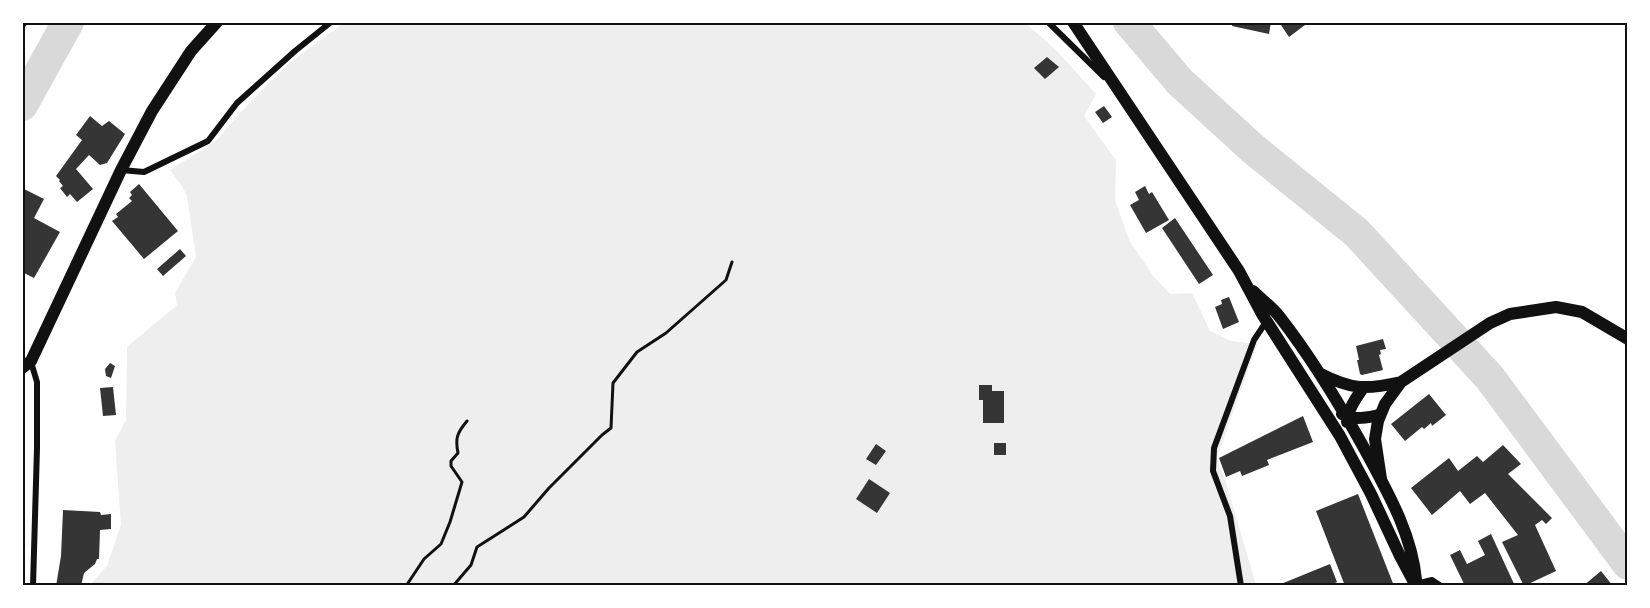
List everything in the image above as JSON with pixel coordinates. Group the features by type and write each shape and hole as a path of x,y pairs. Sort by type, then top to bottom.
{"main road":[{"path":"27,364 152,111 191,51 216,22"},
{"path":"1073,22 1239,271 1266,322 1336,431 1371,494 1416,585"},
{"path":"1245,284 1278,315 1347,417 1397,513 1414,561 1416,585"},
{"path":"1318,372 1340,383 1364,388 1401,382 1490,322 1510,314 1556,307 1582,312 1628,339"},
{"path":"1290,357 1301,363 1330,408 1347,417 1380,415"},
{"path":"1381,479 1375,439 1378,421 1385,404 1401,382"},
{"path":"1364,388 1347,417 1346,434 1370,476 1373,485 1371,494"}],"street":[{"path":"121,170 144,172 208,141 237,103 295,51 332,22"},
{"path":"1048,22 1121,94"},
{"path":"1241,585 1230,516 1213,471 1214,448 1254,340 1266,322"},
{"path":"27,364 37,382 33,585"},
{"path":"1416,585 1432,580 1441,585"}],"path":[{"path":"453,585 471,565 477,547 524,517 549,488 611,428 613,383 637,352 666,333 726,280 732,262"},
{"path":"406,585 423,558 441,544 450,522 462,482 451,461 458,453 455,441 459,430 467,421"}],"shaded area":[{"path":"344,23 1025,23 1054,48 1096,94 1084,116 1116,160 1115,200 1129,240 1154,277 1170,294 1192,293 1210,331 1231,341 1257,344 1217,458 1256,585 89,586 107,566 121,525 115,441 126,420 127,347 177,305 175,293 196,257 187,196 170,170 217,140 289,63"}],"building":[{"path":"1233,22 1271,22 1269,34 1232,26"},
{"path":"1279,22 1309,22 1289,37"},
{"path":"1047,57 1059,67 1045,79 1034,68"},
{"path":"1104,106 1112,117 1103,123 1095,112"},
{"path":"90,116 102,126 109,121 125,134 107,163 100,165 89,155 76,169 93,189 77,202 70,194 67,197 60,188 63,186 56,176 82,140 76,135"},
{"path":"139,184 178,231 144,259 112,221 118,217 116,214 132,201 129,198 132,195 130,192"},
{"path":"1145,186 1149,194 1152,192 1169,220 1146,233 1130,205 1139,200 1135,192"},
{"path":"22,188 44,199 34,218 60,232 34,278 22,272 24,268 22,267"},
{"path":"1175,218 1213,275 1199,284 1162,228"},
{"path":"180,249 186,256 163,276 157,269"},
{"path":"1229,297 1239,322 1223,329 1215,307 1222,304 1221,300"},
{"path":"1383,339 1386,349 1380,350 1379,355 1383,370 1360,374 1356,346"},
{"path":"110,363 115,366 111,378 106,376 105,369"},
{"path":"979,385 992,385 992,391 1004,391 1004,423 983,423 983,400 979,400"},
{"path":"113,387 116,415 103,416 100,388"},
{"path":"1429,394 1446,415 1432,426 1431,423 1424,429 1422,427 1405,441 1391,424"},
{"path":"1303,416 1313,442 1267,460 1269,465 1242,476 1240,471 1226,477 1219,458"},
{"path":"994,443 1006,443 1006,455 994,455"},
{"path":"876,444 886,451 876,465 866,459"},
{"path":"1503,445 1521,464 1508,474 1552,518 1546,524 1542,520 1535,525 1556,571 1524,586 1502,542 1518,535 1485,493 1470,504 1460,491 1432,515 1411,488 1449,458 1458,471 1477,456 1483,462"},
{"path":"869,479 890,493 877,513 856,499"},
{"path":"1358,494 1394,586 1345,586 1316,511"},
{"path":"63,510 100,512 101,515 111,514 111,529 100,530 99,559 84,573 81,586 56,586 61,556"},
{"path":"1491,534 1515,586 1465,586 1450,555 1460,550 1467,564 1485,555 1478,541"},
{"path":"1330,564 1337,582 1329,586 1276,586"},
{"path":"1601,571 1613,586 1583,586"}],"waterway":[{"path":"22,105 68,22"},
{"path":"1129,22 1180,82 1252,148 1357,233 1490,378 1628,564"}]}
